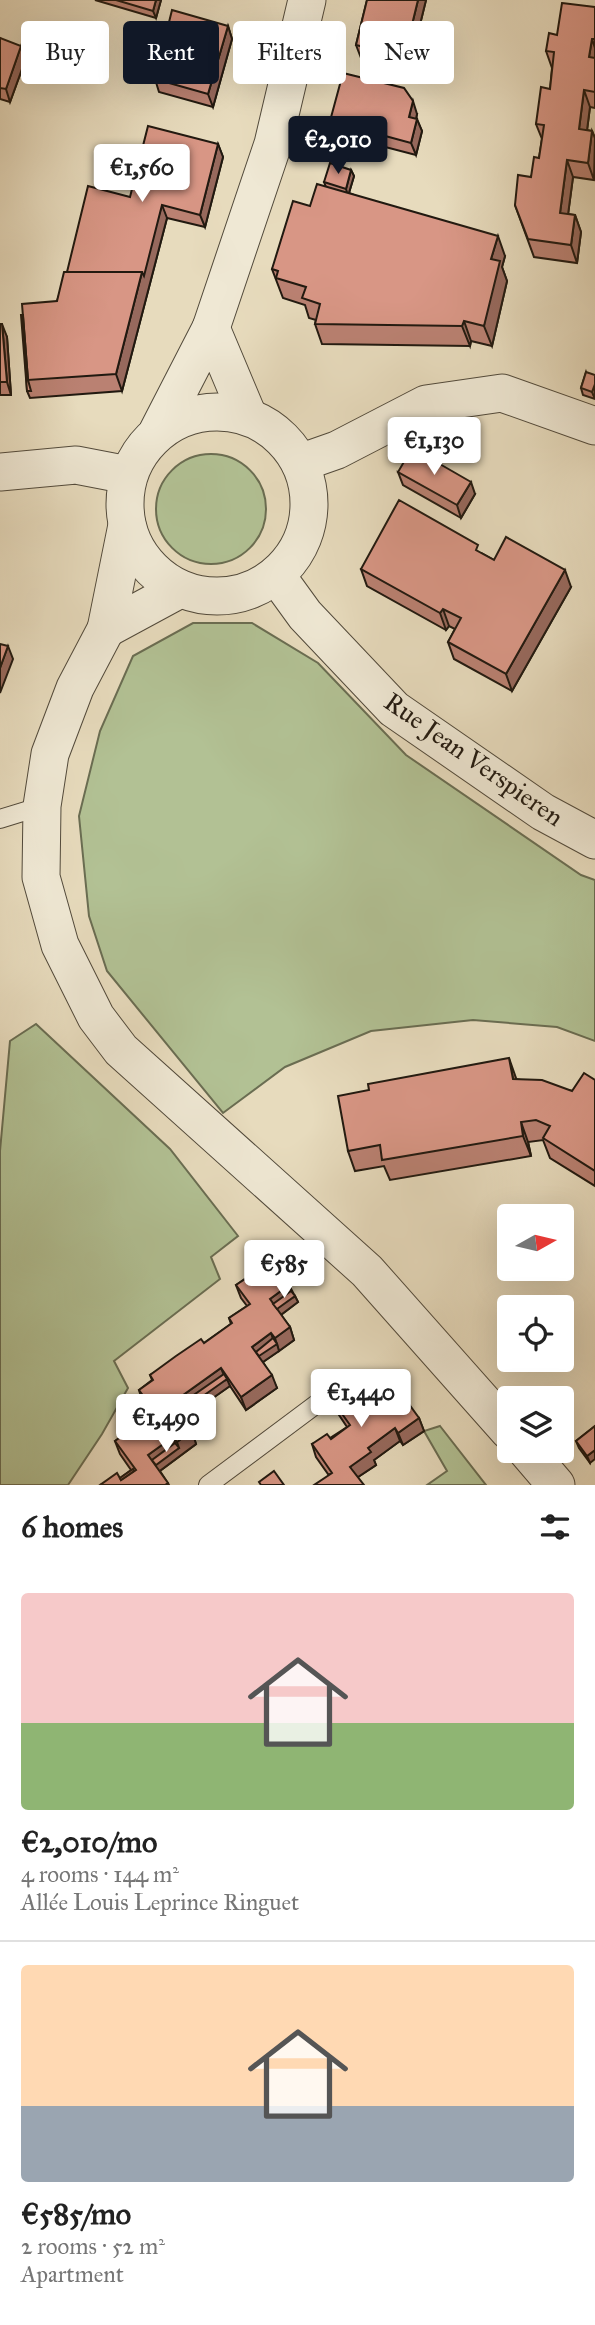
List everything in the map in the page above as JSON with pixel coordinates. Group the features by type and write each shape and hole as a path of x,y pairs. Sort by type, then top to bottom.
{"street":[{"path":"158,431 186,416 216,411 248,416 269,427 286,443 300,463 309,492 308,523 296,552 276,575 254,588 230,596 205,596 180,589 156,574 137,551 127,525 124,504 128,475 138,455 158,431 211,328 273,144 307,0"},
{"path":"211,328 248,416"},
{"path":"300,463 337,450 426,404 502,393 595,426"},
{"path":"0,472 76,465 128,475"},
{"path":"127,525 106,629 75,688 50,754 42,806 41,877 60,945 96,1017 121,1050 367,1271 497,1417"},
{"name":"Rue Jean Verspieren","path":"276,575 305,615 394,709 542,812 595,840"},
{"path":"106,629 180,589"},
{"path":"537,1463 556,1485"}],"lane":[{"path":"0,819 42,806"},
{"path":"208,1485 342,1385"}],"green space":[{"path":"211,454 232,458 250,470 262,488 266,509 262,530 250,548 232,560 211,564 190,560 172,548 160,530 156,509 160,488 172,470 190,458"},
{"path":"193,623 252,623 318,663 406,755 581,875 595,880 595,1041 557,1027 473,1020 371,1031 285,1067 223,1113 107,971 89,916 79,816 100,731 133,656"},
{"path":"36,1024 170,1149 238,1236 211,1257 220,1279 114,1361 128,1388 68,1485 0,1485 0,1151 10,1041"},
{"path":"440,1426 486,1485 427,1485 447,1471 424,1431"}],"building":[{"path":"116,0 156,0 153,11"},
{"path":"367,0 418,0 413,21 362,21"},
{"path":"562,3 595,7 595,39 592,39 589,57 595,58 595,92 584,90 579,129 592,131 588,163 567,160 560,213 575,215 571,245 528,239 515,205 518,175 531,177 534,157 539,158 544,125 536,124 541,87 550,89 554,52 546,51 549,33 557,35"},
{"path":"172,10 210,21 169,21"},
{"path":"219,23 228,26 219,57"},
{"path":"360,29 360,46 356,45"},
{"path":"0,38 21,46 6,89 0,88"},
{"path":"346,74 360,77 360,84 388,84 404,88 413,101 409,117 417,119 411,143 330,121 340,84 346,84"},
{"path":"173,84 211,84 208,94"},
{"path":"148,126 218,144 200,215 162,205 144,276 142,272 67,272 88,186 130,197"},
{"path":"330,163 351,170 346,189 324,182"},
{"path":"317,184 498,236 491,259 500,261 484,326 464,321 462,326 315,324 320,304 302,298 306,287 276,278 278,271 272,269 293,201 310,206"},
{"path":"64,272 142,272 116,374 28,380 22,304 57,301"},
{"path":"23,315 31,391 27,391"},
{"path":"2,324 7,382 0,382"},
{"path":"586,372 595,375 592,392 581,388"},
{"path":"412,448 471,482 457,505 398,472"},
{"path":"399,500 478,545 476,550 494,560 506,537 565,570 506,674 448,642 461,618 443,609 440,613 361,569"},
{"path":"0,644 8,646 0,668"},
{"path":"509,1058 513,1079 542,1080 572,1091 584,1073 595,1080 595,1171 543,1138 550,1126 536,1120 521,1122 523,1136 382,1160 380,1145 348,1151 338,1096 369,1090 368,1084"},
{"path":"269,1256 289,1285 270,1299 290,1327 275,1338 271,1333 252,1347 272,1375 241,1397 221,1368 172,1403 192,1431 177,1442 173,1437 148,1455 168,1483 165,1485 100,1485 117,1473 121,1480 136,1470 115,1441 129,1431 126,1427 152,1408 139,1390 153,1380 150,1375 201,1339 204,1343 232,1323 229,1318 250,1304 236,1285 251,1275 248,1271"},
{"path":"291,1291 295,1296 277,1309 273,1304"},
{"path":"273,1338 277,1344 259,1356 256,1352"},
{"path":"224,1374 227,1379 179,1413 175,1408"},
{"path":"359,1376 379,1402 398,1389 419,1418 398,1433 395,1428 368,1448 371,1452 350,1467 364,1485 314,1485 332,1473 312,1444 327,1434 331,1439 350,1425 330,1397"},
{"path":"595,1426 595,1450 587,1456 576,1441"},
{"path":"175,1443 179,1448 156,1465 152,1460"},
{"path":"133,1469 134,1471 121,1480 120,1478"},
{"path":"274,1471 284,1485 261,1485 259,1482"}]}
